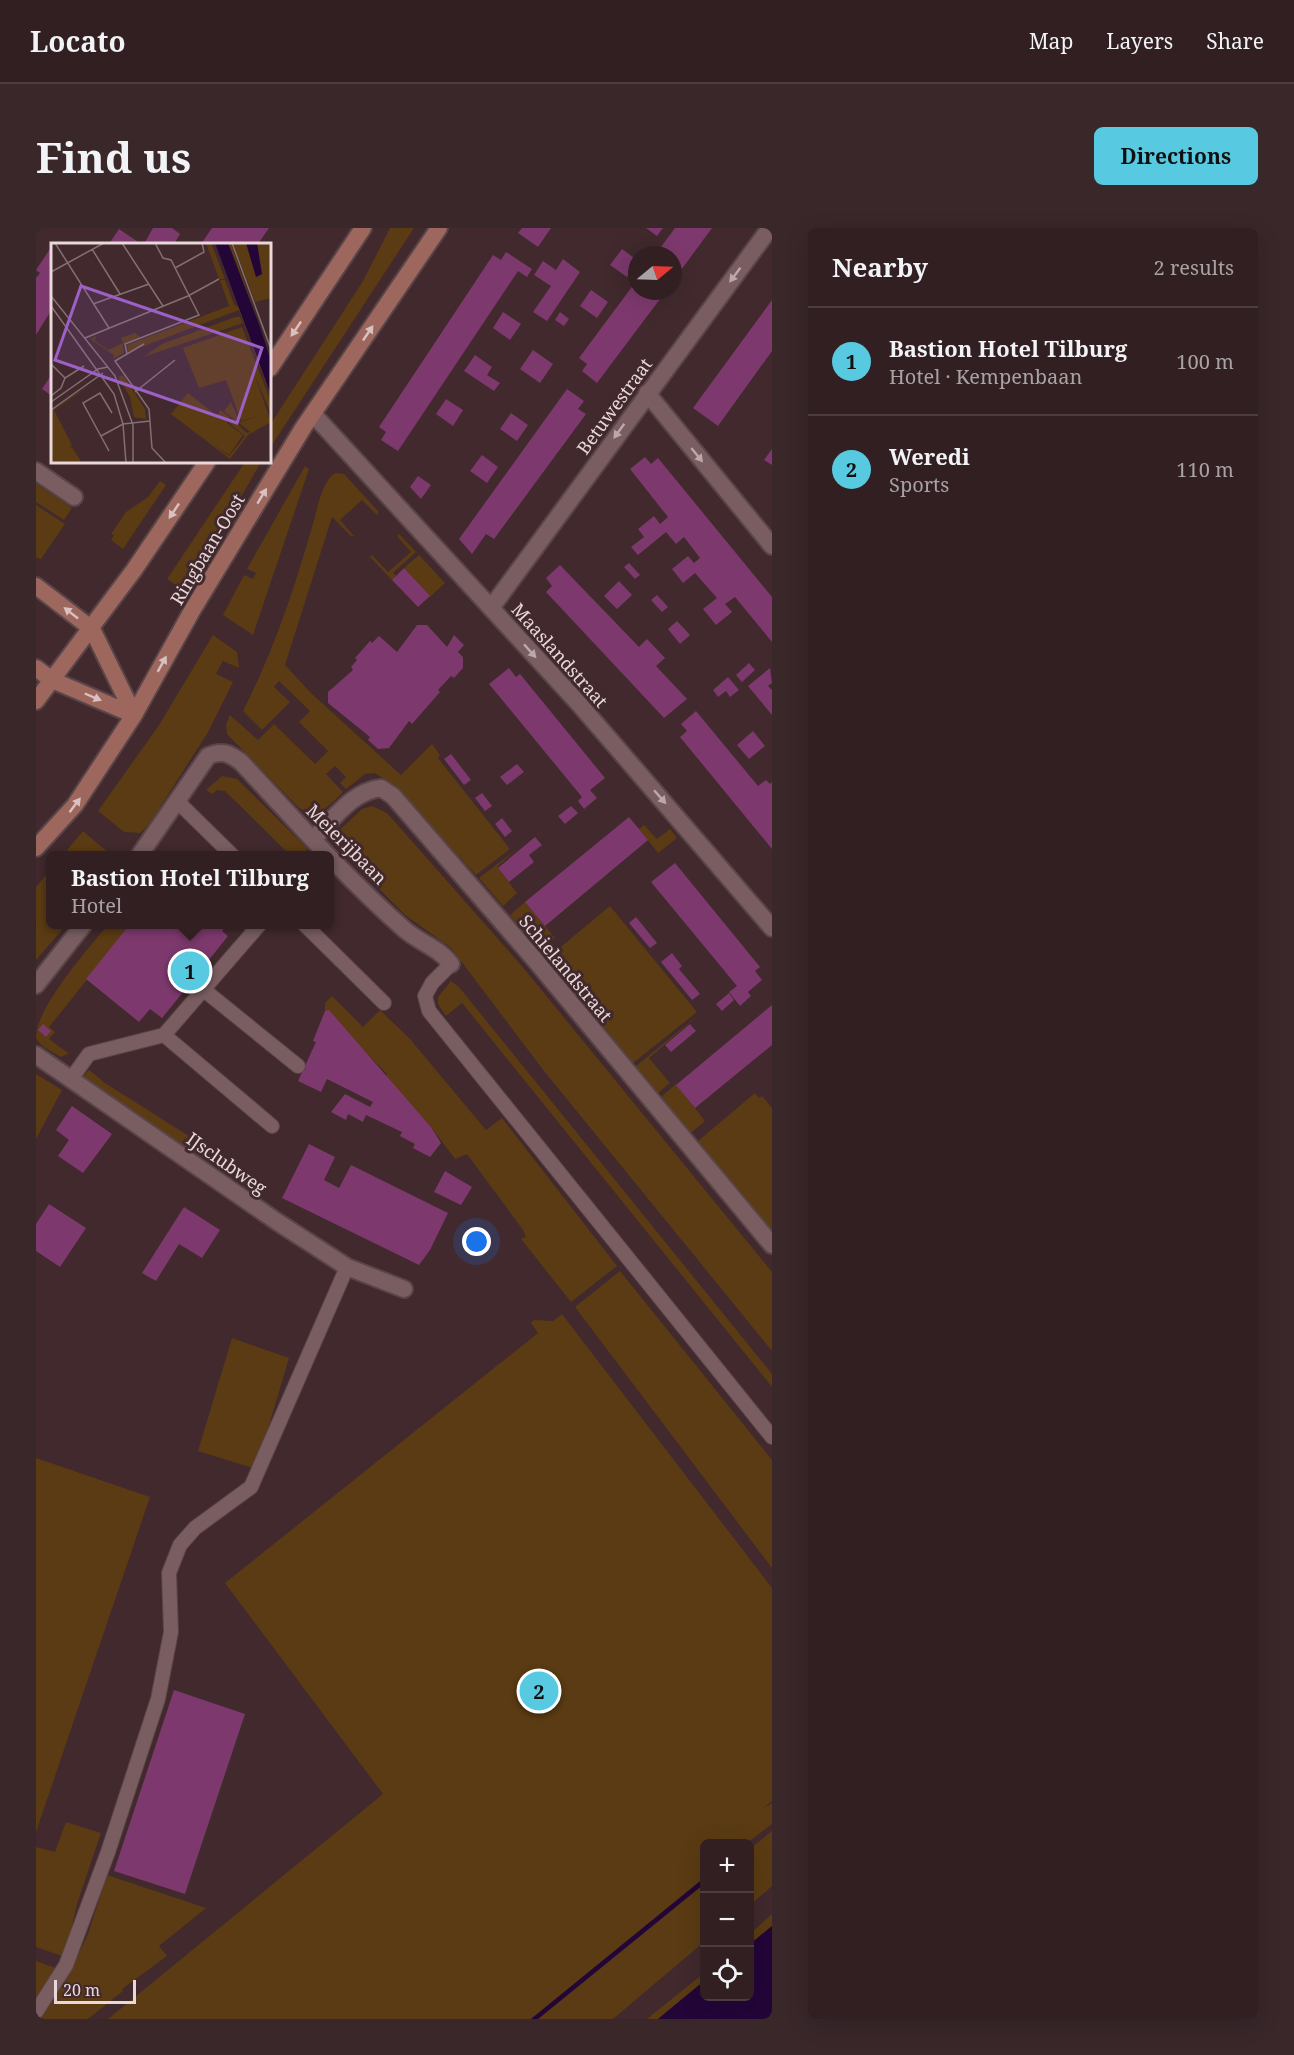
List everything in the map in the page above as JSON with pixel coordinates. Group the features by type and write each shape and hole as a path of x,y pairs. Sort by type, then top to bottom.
{"main road":[{"path":"272,365 363,228"},
{"name":"Ringbaan-Oost","path":"36,849 75,805 134,715 193,609 313,414 439,228"},
{"path":"36,701 92,629 206,464"},
{"path":"36,586 92,629 134,715"},
{"path":"36,668 52,680 134,715"}],"street":[{"name":"Betuwestraat","path":"491,608 770,228"},
{"path":"647,393 772,546"},
{"name":"Maaslandstraat","path":"313,414 580,705 772,928"},
{"path":"36,471 74,497"},
{"name":"Meierijbaan","path":"177,801 208,756 217,752 228,753 241,762 325,851"},
{"name":"Schielandstraat","path":"313,839 358,795 369,789 381,788 393,796 534,960 772,1245"},
{"path":"142,851 177,801"},
{"name":"Meierijbaan","path":"334,860 406,931 442,952 451,964"},
{"path":"36,985 80,929"},
{"name":"IJsclubweg","path":"36,1055 276,1221 347,1267 404,1289"}],"lane":[{"path":"177,801 229,851"},
{"path":"71,1079 89,1054 164,1035 256,929"},
{"path":"308,929 384,1003"},
{"path":"451,964 432,983 425,996 429,1011 772,1437"},
{"path":"204,990 298,1066"},
{"path":"164,1035 272,1126"},
{"path":"36,2012 66,1965 108,1852 158,1699 171,1632 169,1573 180,1545 195,1527 251,1487 347,1267"}],"shaded area":[{"path":"390,228 414,228 272,445 272,422 363,281"},
{"path":"244,464 260,464 187,592 167,579"},
{"path":"305,466 309,469 253,635 223,615 244,575 253,579 256,573 247,569"},
{"path":"335,473 344,474 379,512 377,515 362,500 340,520 354,536 352,537 332,517 285,665 312,694 401,775 432,744 440,755 438,758 510,849 476,875 393,785 375,773 365,774 346,789 340,783 346,777 335,766 326,774 343,792 323,810 305,811 298,807 227,734 226,725 230,715 258,740 274,724 315,764 328,751 299,722 310,711 279,681 274,687 290,702 262,730 243,711 282,620 320,497 326,483"},
{"path":"160,481 166,485 123,549 111,540 114,535 111,534 126,512 148,497"},
{"path":"36,483 72,508 64,520 36,502"},
{"path":"36,505 65,524 41,559 36,557"},
{"path":"399,534 416,552 393,573 396,576 392,580 370,557 372,555 388,572 411,552 397,536"},
{"path":"419,555 445,583 430,597 404,568"},
{"path":"213,635 237,652 239,668 223,661 216,674 233,682 207,734 148,826 140,833 124,832 98,811 159,725"},
{"path":"222,776 237,779 308,849 286,851 225,791 217,790 212,794 206,790"},
{"path":"372,806 387,813 521,965 772,1272 772,1351 544,1071 451,948 405,915 333,842 333,836 362,809"},
{"path":"644,825 657,839 670,829 677,838 658,853 639,829"},
{"path":"83,831 106,851 66,851"},
{"path":"517,849 497,867 517,893 503,906 479,878"},
{"path":"46,875 46,929 63,929 36,960 36,887"},
{"path":"525,902 555,938 544,947 538,947 510,915"},
{"path":"610,906 697,1012 633,1063 550,961 551,955"},
{"path":"105,929 128,929 49,1027 55,1032 49,1039 68,1053 72,1052 61,1057 37,1040 38,1025 65,978"},
{"path":"451,981 459,987 772,1374 772,1387 462,1003 446,1016 438,1004 438,997"},
{"path":"332,996 363,1027 380,1010 410,1039 486,1130 502,1118 617,1266 571,1302 521,1239 526,1237 523,1230 467,1154 455,1159 431,1127 386,1077 387,1074 325,1011 325,1003"},
{"path":"707,1008 649,1058 670,1083 658,1093 636,1066"},
{"path":"89,1070 105,1083 260,1181 254,1190 89,1084 83,1076"},
{"path":"36,1074 62,1090 36,1139"},
{"path":"676,1084 705,1121 691,1133 661,1097"},
{"path":"755,1093 759,1098 762,1096 772,1108 772,1232 698,1141"},
{"path":"620,1271 772,1460 772,1568 575,1307"},
{"path":"562,1314 772,1588 772,1801 762,1809 772,1803 772,1824 752,1839 700,1839 700,1881 531,2019 108,2019 383,1794 225,1583 538,1333 531,1323 534,1320 553,1321"},
{"path":"232,1338 289,1358 256,1469 198,1451"},
{"path":"36,1458 150,1497 36,1832"},
{"path":"66,1822 101,1833 77,1904 65,1957 36,1947 36,1847 55,1852"},
{"path":"772,1831 772,1886 754,1902 754,1893 754,1846"},
{"path":"107,1875 206,1908 159,1946 167,1956 122,1989 123,1991 88,2019 40,2019 71,1970 88,1934"},
{"path":"700,1881 700,1887 538,2019 531,2019"},
{"path":"700,1887 700,1945 613,2019 538,2019"},
{"path":"772,1914 772,1926 754,1941 754,1930"},
{"path":"772,1926 772,2019 658,2019 700,1984 700,2001 754,2001 754,1941"},
{"path":"36,1961 58,1969 36,2002"},
{"path":"700,1976 700,1984 658,2019 647,2019"}],"building":[{"path":"153,228 172,228 180,234 175,243 145,243"},
{"path":"212,228 269,228 259,243 202,243"},
{"path":"522,228 551,228 538,247 518,233"},
{"path":"646,228 663,228 657,236"},
{"path":"675,228 712,228 682,269 682,246 662,246"},
{"path":"119,229 140,243 110,243"},
{"path":"51,248 51,311 36,335 36,278 40,273 36,270"},
{"path":"622,249 628,253 627,277 610,265"},
{"path":"506,252 532,269 527,277 518,271 398,451 381,440 386,432 379,427 493,255 501,260"},
{"path":"563,259 580,272 547,321 533,312 551,286 534,275 543,261 556,270"},
{"path":"591,290 608,302 597,318 580,306"},
{"path":"628,292 628,300 659,300 597,383 582,371 587,364 579,358"},
{"path":"772,300 772,351 718,426 693,408"},
{"path":"503,312 521,324 510,340 493,328"},
{"path":"560,312 569,319 564,326 555,320"},
{"path":"533,350 553,364 540,383 520,369"},
{"path":"475,355 492,367 487,375 500,383 494,391 464,371"},
{"path":"51,376 51,395 42,389"},
{"path":"567,389 584,401 578,409 586,414 494,539 486,534 472,554 459,539"},
{"path":"446,399 463,410 453,426 436,414"},
{"path":"511,413 528,425 517,441 500,429"},
{"path":"772,449 772,465 764,460"},
{"path":"482,455 498,467 487,483 470,471"},
{"path":"645,457 651,464 658,458 772,597 772,642 735,597 725,604 732,612 716,625 703,609 717,598 695,573 683,583 672,569 688,556 694,563 700,558 684,537 676,544 666,532 638,555 631,547 644,537 638,529 654,516 660,524 668,517 630,469"},
{"path":"418,476 431,485 421,499 410,487"},
{"path":"629,563 640,575 635,579 624,567"},
{"path":"560,565 639,647 647,639 665,658 656,666 687,699 664,718 546,592 552,586 546,578"},
{"path":"404,568 430,596 418,607 392,580"},
{"path":"619,581 632,595 617,609 604,596"},
{"path":"657,595 668,607 662,612 651,600"},
{"path":"677,621 690,635 680,644 668,629"},
{"path":"417,625 427,625 447,647 454,635 464,645 458,652 463,657 463,668 454,678 451,676 438,690 440,692 412,724 409,721 389,748 378,749 368,740 370,737 328,703 328,692 353,670 351,667 357,660 355,658 370,641 372,643 379,636 397,652"},
{"path":"749,663 755,670 742,682 736,675"},
{"path":"509,668 516,677 520,674 605,778 590,790 597,798 584,809 578,801 582,797 489,684"},
{"path":"770,668 772,683 768,686 772,690 772,715 748,686"},
{"path":"728,677 739,690 730,697 726,691 718,697 713,690"},
{"path":"696,711 758,786 766,780 770,784 772,782 772,849 680,737 687,731 681,724"},
{"path":"753,731 765,746 749,759 737,745"},
{"path":"451,754 471,780 464,785 444,759"},
{"path":"517,764 524,772 507,785 500,777"},
{"path":"482,793 492,806 485,811 475,798"},
{"path":"571,806 578,813 565,824 558,816"},
{"path":"629,817 648,840 545,926 525,902"},
{"path":"502,818 512,831 505,837 495,824"},
{"path":"535,837 542,845 529,855 534,862 509,882 498,868"},
{"path":"675,863 760,967 755,971 762,980 748,992 751,996 740,1006 729,992 737,986 651,882"},
{"path":"636,917 657,943 650,948 629,923"},
{"path":"126,929 223,929 222,931 228,936 204,966 205,973 197,975 162,1018 150,1009 139,1022 86,979"},
{"path":"672,953 682,966 679,969 700,994 692,1000 661,962"},
{"path":"729,993 734,1000 722,1011 716,1004"},
{"path":"772,1005 772,1045 695,1108 676,1085"},
{"path":"329,1010 431,1127 441,1143 430,1157 413,1148 415,1144 400,1136 402,1132 366,1115 363,1122 348,1114 346,1120 331,1112 345,1094 370,1107 373,1102 327,1079 321,1092 298,1081 316,1042 313,1041 325,1011"},
{"path":"43,1024 51,1031 46,1037 38,1030"},
{"path":"690,1024 696,1031 671,1052 665,1045"},
{"path":"72,1106 112,1134 83,1173 58,1156 69,1140 56,1130"},
{"path":"309,1144 335,1157 324,1180 339,1188 351,1165 448,1213 430,1250 419,1265 282,1198"},
{"path":"445,1171 472,1187 461,1205 434,1192"},
{"path":"49,1204 86,1228 60,1267 36,1251 36,1224"},
{"path":"184,1207 220,1230 202,1258 179,1244 156,1281 142,1273"},
{"path":"174,1690 245,1714 185,1894 114,1871"}],"place":[{"name":"Bastion Hotel Tilburg","path":"190,971"},
{"name":"Weredi","path":"539,1691"}]}
